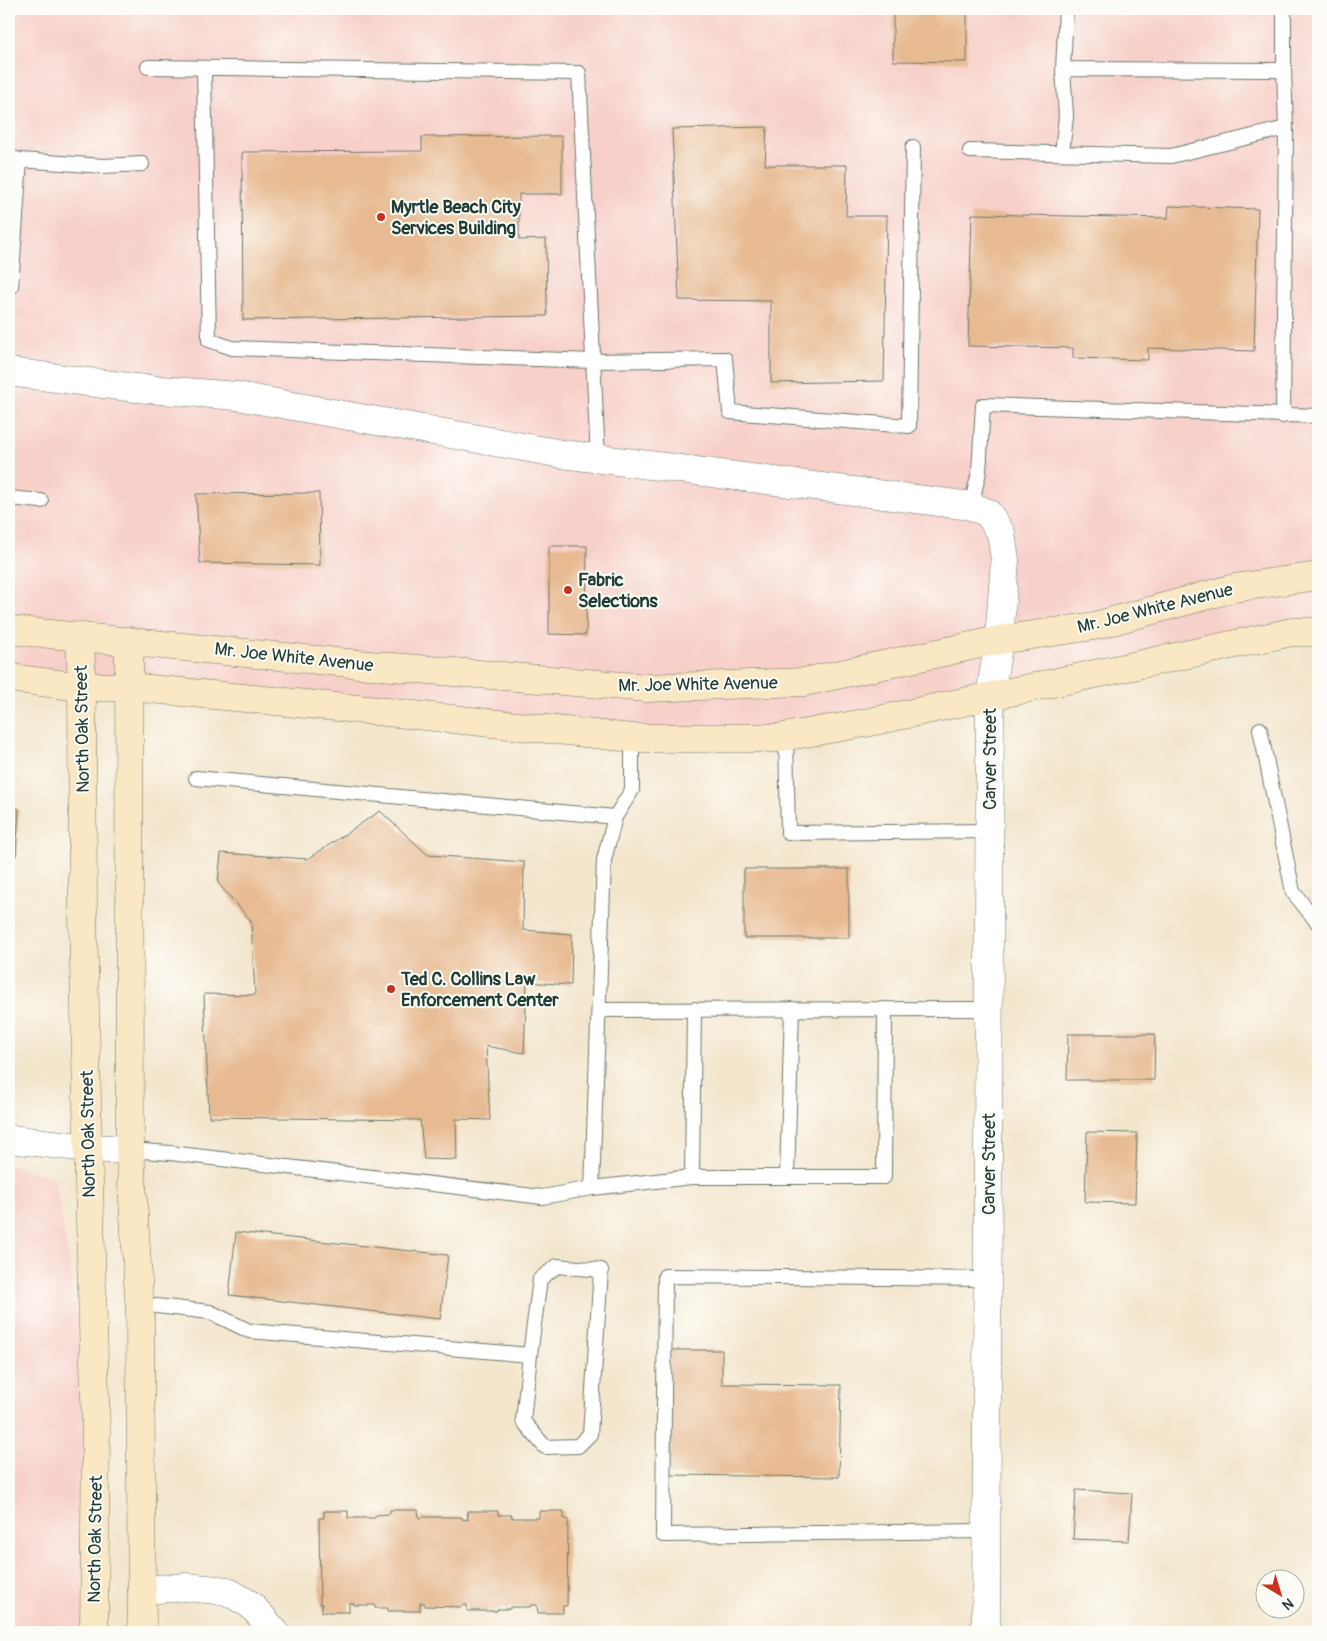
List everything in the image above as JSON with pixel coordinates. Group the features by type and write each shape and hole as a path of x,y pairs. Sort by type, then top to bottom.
{"main road":[{"name":"Mr. Joe White Avenue","path":"9,630 369,665 647,688 804,682 999,640 1094,626 1234,588 1318,576"},
{"path":"9,678 82,687 130,687 632,738 786,736 865,722 1292,632 1318,632"},
{"name":"North Oak Street","path":"80,636 83,916 96,1431 94,1632"},
{"path":"129,641 130,1150 139,1304 142,1632"}],"street":[{"path":"9,372 136,388 237,396 562,454 971,506"},
{"name":"Carver Street","path":"971,506 988,513 1001,533 1005,560 999,640 990,696 986,1632"},
{"path":"9,1139 88,1148 130,1150"},
{"path":"142,1590 186,1587 227,1591 251,1605 275,1632"}],"lane":[{"path":"1062,153 1066,116 1063,69 1066,9"},
{"path":"1282,416 1286,128 1284,9"},
{"path":"148,67 579,73 598,459"},
{"path":"204,68 208,340 232,348 593,362 725,359 730,412 909,426 913,147"},
{"path":"1063,69 1284,70"},
{"path":"970,151 1171,156 1286,128"},
{"path":"9,287 11,287 14,159 103,166 142,164"},
{"path":"971,506 979,472 983,405 1318,416"},
{"path":"9,498 40,501"},
{"path":"1260,728 1292,892 1318,923"},
{"path":"786,736 788,833 990,831"},
{"path":"592,1188 604,860 615,817 632,790 632,738"},
{"path":"196,778 615,817"},
{"path":"692,1177 694,1009"},
{"path":"787,1177 792,1009"},
{"path":"130,1150 180,1154 542,1198 592,1188 692,1177 884,1177 885,1009"},
{"path":"599,1010 990,1009"},
{"path":"557,1266 601,1270 590,1434 578,1446 545,1447 523,1421 530,1356 540,1280 557,1266"},
{"path":"987,1531 663,1535 665,1276 988,1279"},
{"path":"139,1304 210,1312 249,1331 530,1356"}],"shaded area":[{"path":"9,9 115,9 115,11 1318,9 1318,632 777,738 9,678"},
{"path":"9,1165 55,1178 96,1431 94,1632 9,1632"}],"building":[{"path":"893,9 967,9 967,62 893,61"},
{"path":"767,127 765,165 847,165 846,216 887,216 884,381 771,383 771,301 679,300 672,129"},
{"name":"Myrtle Beach City Services Building","path":"562,136 562,194 519,194 519,240 546,239 547,316 243,320 242,152 422,151 422,137"},
{"path":"1169,206 1258,209 1254,351 1148,348 1148,360 1073,358 1073,348 968,346 972,214 1168,218"},
{"path":"319,493 320,565 200,563 196,494"},
{"name":"Fabric Selections","path":"549,546 587,546 586,635 549,634"},
{"path":"9,808 19,809 16,856 9,856"},
{"name":"Ted C. Collins Law Enforcement Center","path":"380,811 428,855 524,862 523,930 572,934 571,985 527,982 524,1053 486,1046 490,1120 456,1119 457,1160 424,1159 420,1120 209,1117 204,994 255,995 251,921 218,883 221,853 308,859"},
{"path":"744,869 849,869 849,938 744,938"},
{"path":"1068,1034 1155,1034 1154,1080 1067,1080"},
{"path":"1087,1132 1137,1133 1135,1203 1085,1202"},
{"path":"236,1232 448,1255 440,1319 229,1295"},
{"path":"669,1350 722,1350 722,1384 841,1385 839,1477 668,1475"},
{"path":"1076,1490 1132,1493 1129,1541 1073,1539"},
{"path":"390,1510 418,1510 419,1518 462,1517 462,1519 468,1520 467,1511 498,1511 498,1515 512,1515 512,1518 539,1518 539,1511 564,1511 564,1519 568,1519 567,1606 563,1606 563,1613 538,1613 537,1605 510,1607 510,1609 497,1609 497,1611 467,1611 467,1605 462,1605 461,1607 425,1606 425,1603 420,1603 420,1611 388,1611 388,1608 375,1608 375,1605 354,1605 354,1603 349,1603 349,1612 322,1612 322,1604 320,1604 319,1518 324,1518 324,1511 348,1511 348,1518 375,1518 376,1515 390,1514"}],"place":[{"name":"Myrtle Beach City Services Building","path":"381,217"},
{"name":"Fabric Selections","path":"568,590"},
{"name":"Ted C. Collins Law Enforcement Center","path":"391,989"}]}
